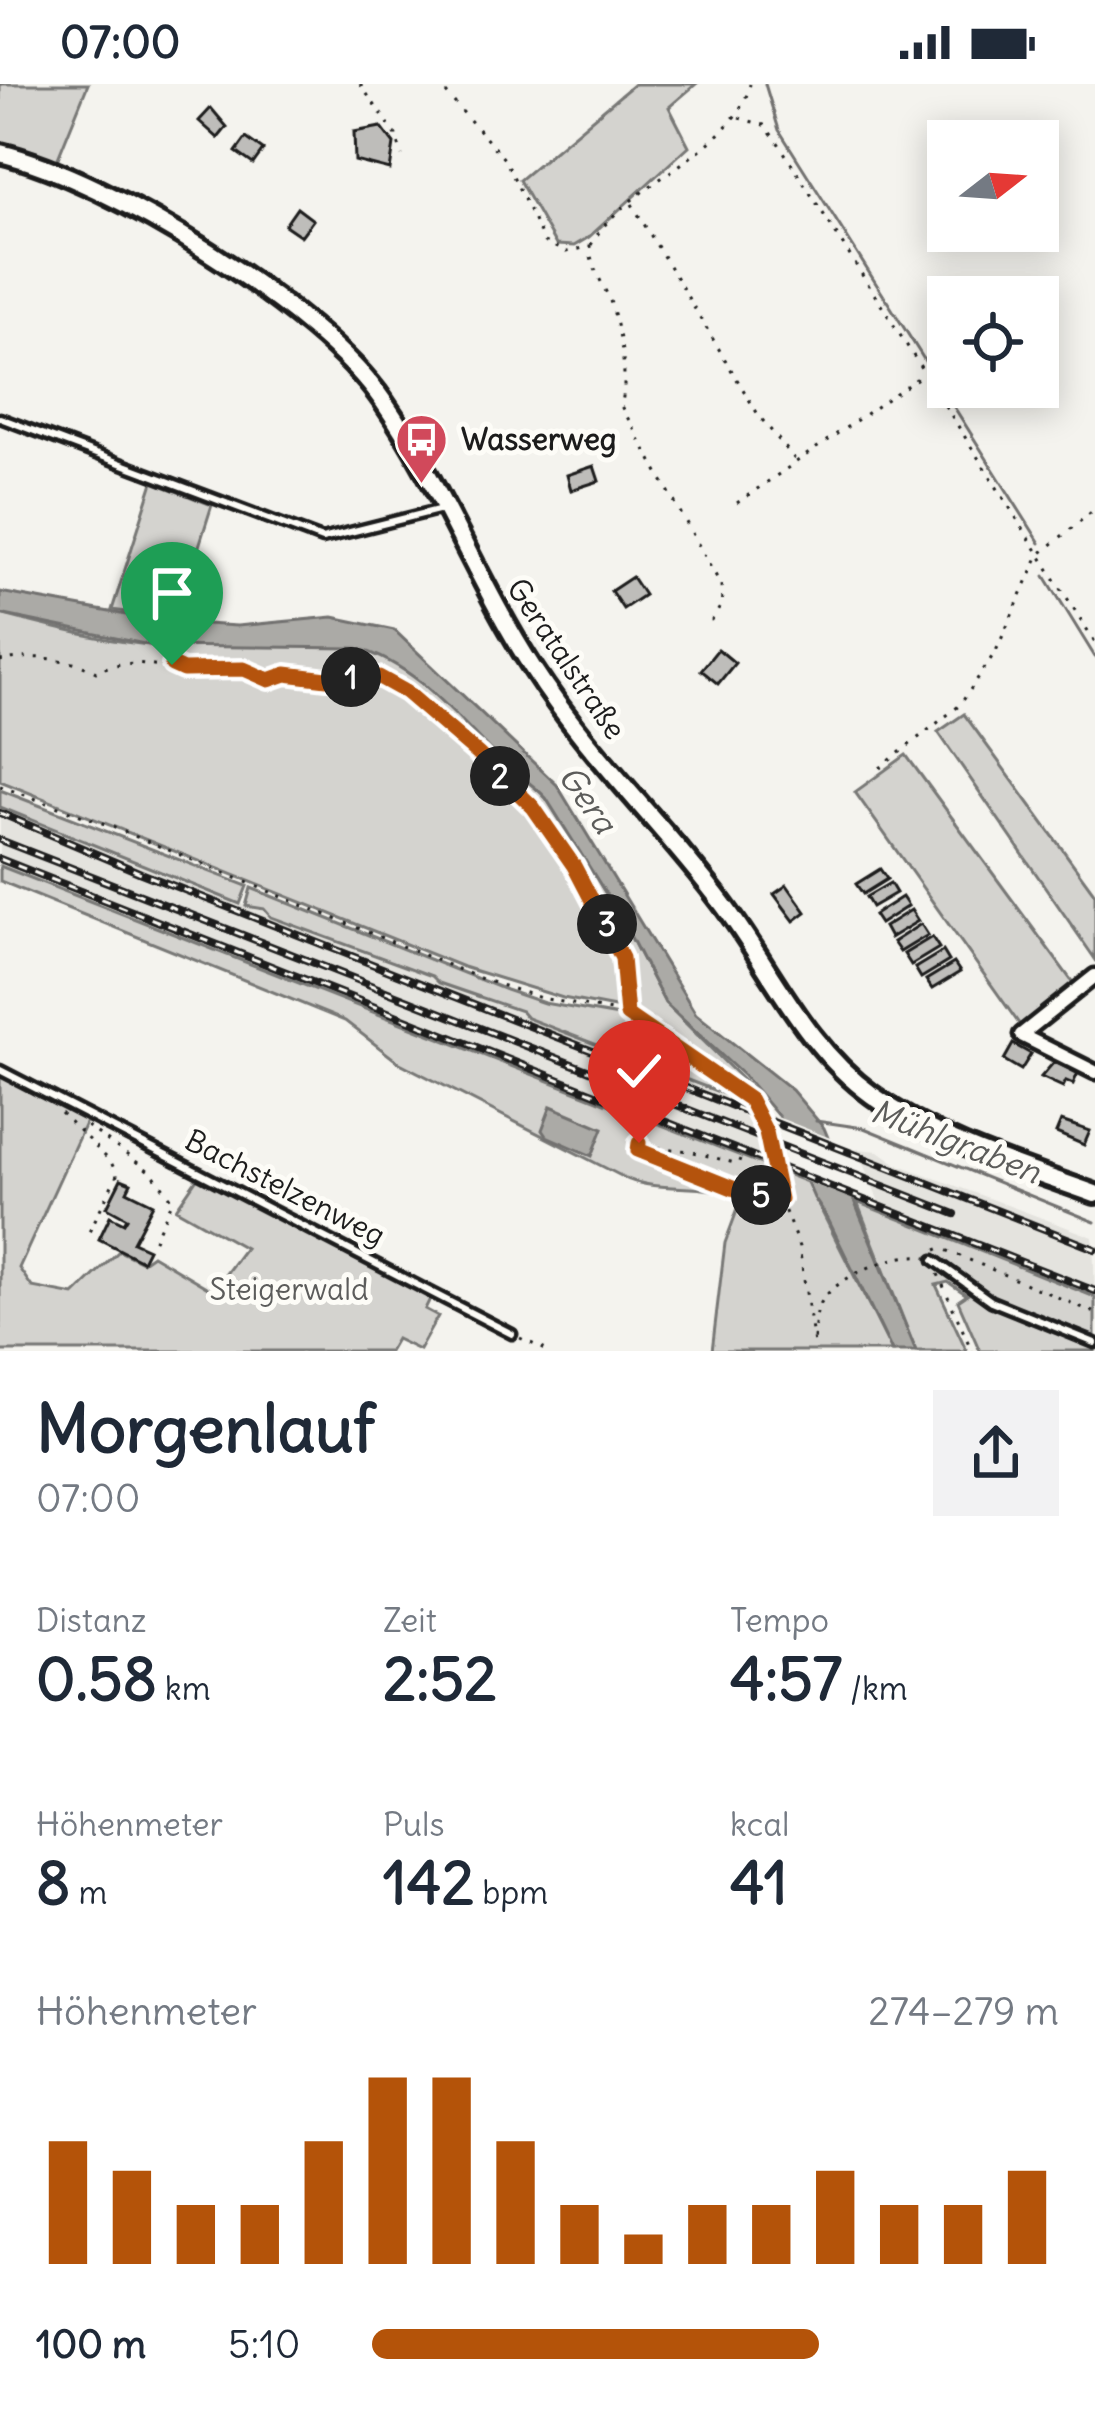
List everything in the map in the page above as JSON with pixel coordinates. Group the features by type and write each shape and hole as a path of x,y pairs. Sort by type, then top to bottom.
{"street":[{"name":"Geratalstraße","path":"0,153 75,178 122,203 310,323 376,392 549,693 722,902 802,1025 849,1076 889,1106 955,1140 1095,1194"},
{"path":"1095,976 1021,1035 1095,1072"}],"lane":[{"path":"0,418 322,539 442,509"},
{"name":"Bachstelzenweg","path":"0,1070 512,1334"},
{"path":"934,1260 991,1301 1095,1343"}],"path":[{"path":"360,84 396,134 402,156"},
{"path":"438,84 506,161 544,242 566,252 590,246 632,204 739,118 750,84"},
{"path":"739,118 764,125 778,144 1095,642"},
{"path":"632,204 759,416 797,461"},
{"path":"590,246 590,258 615,316 627,388 621,406 721,585 722,604 712,620 714,629"},
{"path":"737,502 923,374"},
{"path":"880,768 955,709 970,691 996,651 1039,555 1095,509"},
{"path":"0,661 42,658 84,665 96,672 125,663 159,663 183,670 224,667 244,669 269,680 286,674 327,679 379,677 421,704 533,807 614,936 626,973 627,1015"},
{"path":"0,786 105,824 482,979 541,998 627,1015 731,1084 750,1100 766,1132 780,1199 799,1247 815,1351"},
{"path":"725,1095 731,1084"},
{"path":"89,1232 117,1175 111,1162 57,1107 152,1173 173,1200 151,1246"},
{"path":"740,1159 738,1164 690,1151 636,1145 638,1150 735,1189 780,1199"},
{"path":"814,1340 820,1303 837,1285 898,1258 941,1248 1095,1312"},
{"path":"923,1255 934,1260 972,1351"},
{"path":"512,1334 548,1351"}],"shaded area":[{"path":"0,592 159,621 237,626 333,617 394,630 557,785 696,1014 792,1090 824,1128 916,1351 892,1351 814,1198 779,1117 744,1076 665,1003 620,916 546,798 433,693 398,666 357,648 154,646 0,614"},
{"path":"0,807 240,904 264,909 333,941 352,944 358,951 432,976 439,983 521,1011 527,1018 719,1089 747,1106 768,1167 0,866"},
{"path":"551,1106 603,1128 592,1156 546,1136 542,1130"},
{"path":"857,1149 879,1151 897,1164 1093,1237 1095,1297 892,1220 893,1216 883,1212"}],"green space":[{"path":"0,84 88,84 56,163 0,146"},
{"path":"634,84 696,84 669,107 689,146 589,237 574,246 556,245 519,180"},
{"path":"153,482 212,505 176,619 112,610"},
{"path":"0,614 142,644 332,645 398,663 429,686 497,757 546,798 620,916 665,1003 760,1097 746,1093 630,1011 563,998 463,967 0,781"},
{"path":"964,714 1095,894 1095,959 938,732"},
{"path":"906,755 1074,984 1022,1028 855,792"},
{"path":"0,790 247,886 240,904 0,807"},
{"path":"0,866 807,1182 892,1351 712,1351 725,1243 741,1200 714,1190 627,1179 398,1062 345,1021 0,881"},
{"path":"251,888 506,990 544,1003 624,1017 728,1084 724,1094 630,1058 615,1047 605,1048 527,1018 521,1011 439,983 432,976 271,917 264,909 246,906"},
{"name":"Steigerwald","path":"0,1075 87,1119 19,1268 32,1287 74,1295 119,1251 142,1262 152,1255 213,1291 245,1248 176,1209 198,1177 431,1297 425,1309 438,1316 419,1350 396,1339 389,1351 0,1351"},
{"path":"857,1202 1095,1297 1095,1351 980,1351 958,1301 967,1295 948,1282 936,1285 967,1351 916,1351"}],"pier":[{"path":"767,1113 838,1141 864,1204 799,1179"}],"building":[{"path":"211,108 227,127 218,138 199,121"},
{"path":"381,127 394,144 390,170 355,161 354,132"},
{"path":"246,138 263,150 253,164 236,152"},
{"path":"297,208 313,220 301,236 285,225"},
{"path":"594,466 599,481 571,490 567,475"},
{"path":"632,577 644,595 623,609 611,591"},
{"path":"718,649 735,663 718,684 701,670"},
{"path":"880,869 887,879 863,894 856,884"},
{"path":"890,883 896,893 872,907 866,897"},
{"path":"787,885 806,912 794,921 774,894"},
{"path":"902,897 908,906 880,924 874,915"},
{"path":"911,910 918,921 890,938 884,927"},
{"path":"921,924 928,935 900,952 893,942"},
{"path":"932,937 939,948 911,965 904,954"},
{"path":"943,951 949,961 921,978 915,968"},
{"path":"954,963 960,972 932,989 926,980"},
{"path":"1013,1044 1031,1054 1021,1070 1004,1060"},
{"path":"1054,1062 1078,1073 1073,1084 1066,1081 1063,1087 1041,1077"},
{"path":"1061,1121 1090,1131 1084,1145 1056,1133"},
{"path":"121,1179 131,1183 127,1191 153,1204 133,1242 148,1249 142,1261 99,1239 110,1216 124,1223 127,1218 107,1207"}],"waterway":[{"path":"765,84 779,130 1040,543"},
{"path":"1045,576 1095,657"},
{"name":"Mühlgraben","path":"816,1121 864,1128 1095,1222"}],"railway":[{"path":"0,813 1095,1249"},
{"path":"0,840 955,1214"},
{"path":"0,859 1095,1291"}],"place":[{"name":"Wasserweg","path":"422,486"}],"route":[{"path":"172,665 183,670 244,669 269,680 286,674 327,679 379,677 421,704 533,807 614,936 626,973 627,1015 750,1100 766,1132 780,1199 735,1189 638,1150 639,1143"}],"water label":[{"name":"Gera","path":"588,799"}]}
